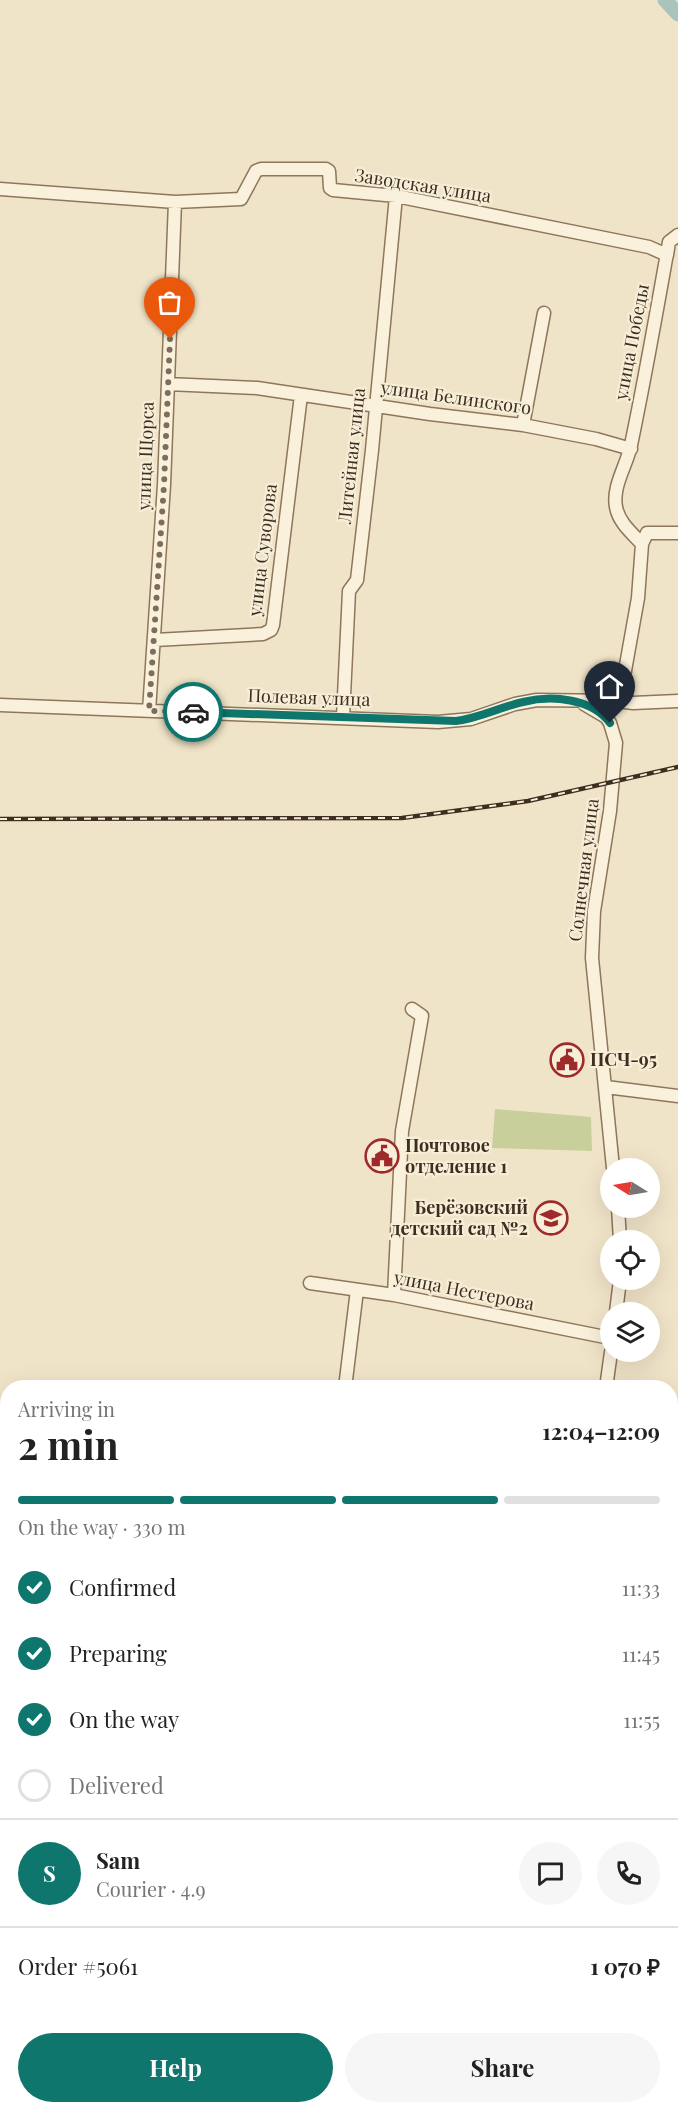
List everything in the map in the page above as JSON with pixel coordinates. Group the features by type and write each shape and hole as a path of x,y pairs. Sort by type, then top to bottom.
{"street":[{"name":"Заводская улица","path":"0,189 175,202 241,200 256,171 261,169 326,168 329,171 330,188 333,190 396,196 649,247 672,244"},
{"name":"Литейная улица","path":"343,717 349,591 357,580 396,196"},
{"name":"улица Щорса","path":"149,711 155,640 175,202"},
{"name":"улица Победы","path":"642,544 622,521 616,507 617,489 631,449 672,244"},
{"path":"524,425 544,313"},
{"name":"улица Белинского","path":"168,384 257,388 524,425 596,438 631,449"},
{"name":"улица Суворова","path":"155,640 263,634 271,630 301,395"},
{"path":"617,701 621,693 638,598 642,544 647,533 678,532"},
{"name":"Полевая улица","path":"0,705 456,721 486,715 525,701 548,699 577,702"},
{"path":"577,702 678,701"},
{"name":"Солнечная улица","path":"577,702 587,705 606,717 616,743 610,812 594,911 592,958 612,1158"},
{"path":"394,1295 402,1131 422,1016 412,1009"},
{"path":"606,1087 678,1096"},
{"name":"улица Нестерова","path":"310,1283 394,1295 600,1336"},
{"path":"346,1380 357,1290"},
{"path":"607,1380 609,1362"}],"green space":[{"path":"495,1109 591,1117 592,1151 492,1148"}],"waterway":[{"path":"665,0 678,14"}],"railway":[{"path":"0,819 402,818 528,801 678,767"}],"way so far":[{"path":"170,339 164,485 149,711 193,712"}],"place":[{"name":"ПСЧ-95","path":"567,1060"},
{"name":"Почтовое отделение 1","path":"382,1156"},
{"name":"Берёзовский детский сад №2","path":"551,1218"}],"route":[{"path":"193,712 422,722 456,721 486,715 525,701 548,699 587,705 606,717 610,723"}]}
